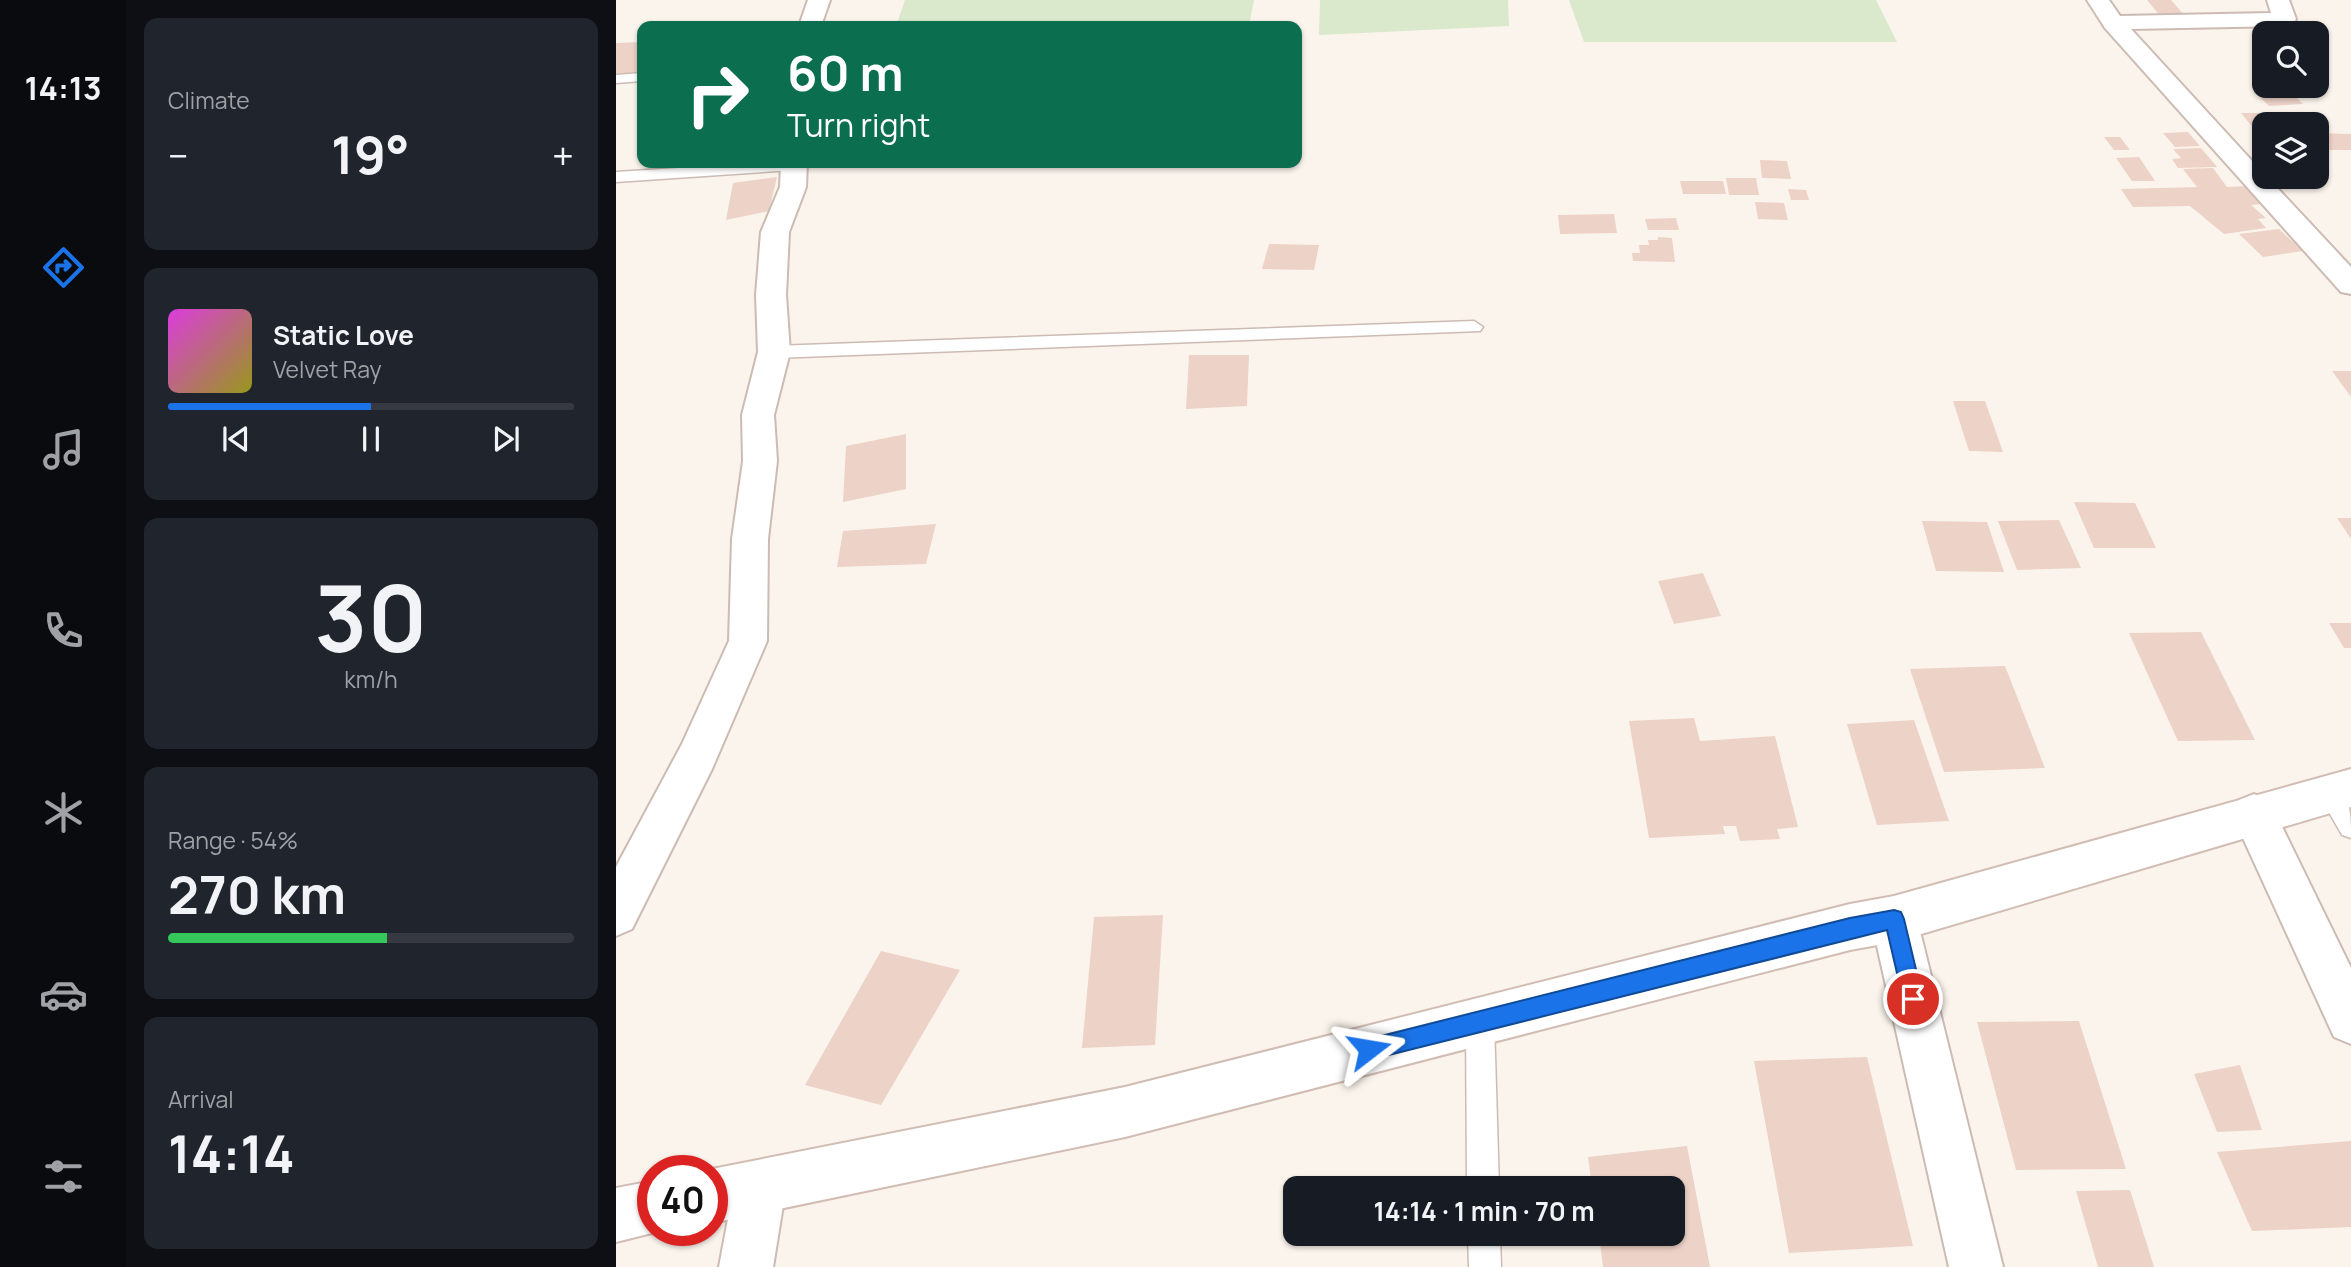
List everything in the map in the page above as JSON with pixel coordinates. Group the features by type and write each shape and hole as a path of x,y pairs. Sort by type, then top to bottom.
{"street":[{"path":"812,21 819,0"},
{"path":"2098,0 2113,23 2351,285"},
{"path":"2113,23 2286,19 2278,0"},
{"path":"616,913 697,756 748,641 750,538 760,461 758,415 774,352 771,295 775,232 793,187 793,168"},
{"path":"747,1267 736,1191 1125,1112 1894,919 2254,814 2344,802"},
{"path":"2254,814 2351,1020"},
{"path":"1894,919 1976,1267"},
{"path":"616,1215 637,1211"}],"lane":[{"path":"616,79 637,77"},
{"path":"616,177 739,168"},
{"path":"774,352 1474,327"},
{"path":"1480,1021 1483,1176"},
{"path":"1484,1246 1485,1267"}],"green space":[{"path":"905,0 1254,0 1250,21 898,21"},
{"path":"1320,0 1508,0 1509,26 1319,35"},
{"path":"1569,0 1876,0 1897,42 1584,42"}],"building":[{"path":"2147,0 2171,0 2185,16 2160,16"},
{"path":"637,42 637,72 616,74 616,43"},
{"path":"2261,98 2297,98 2303,104 2269,106"},
{"path":"2241,113 2252,113 2252,126"},
{"path":"2188,132 2200,146 2175,147 2163,133"},
{"path":"2329,133 2351,134 2351,150 2329,150"},
{"path":"2104,137 2120,137 2130,150 2114,150"},
{"path":"2201,148 2217,167 2178,168 2172,159 2181,158 2173,149"},
{"path":"2139,157 2155,181 2132,181 2116,158"},
{"path":"1760,160 1787,161 1791,179 1762,178"},
{"path":"2213,168 2227,187 2250,186 2263,204 2251,205 2266,218 2258,219 2266,228 2224,234 2190,206 2133,207 2121,189 2197,187 2183,169"},
{"path":"777,177 769,211 726,220 733,183"},
{"path":"1726,178 1756,178 1759,195 1729,195"},
{"path":"1680,181 1723,181 1726,194 1683,194"},
{"path":"1788,189 1806,190 1809,200 1791,200"},
{"path":"1755,202 1784,203 1788,220 1758,219"},
{"path":"1614,214 1617,233 1560,234 1558,215"},
{"path":"1676,218 1679,230 1648,230 1645,219"},
{"path":"2279,229 2303,251 2263,257 2239,234"},
{"path":"1658,237 1672,238 1675,262 1633,261 1632,253 1640,253 1639,245 1649,245 1648,240 1658,240"},
{"path":"1269,244 1319,245 1314,270 1262,269"},
{"path":"1189,355 1249,355 1247,406 1186,409"},
{"path":"2332,371 2351,371 2351,397"},
{"path":"1953,401 1985,401 2003,452 1969,451"},
{"path":"906,434 906,489 843,502 846,446"},
{"path":"2074,502 2135,503 2156,548 2094,548"},
{"path":"2337,518 2351,518 2351,539"},
{"path":"2059,520 2081,568 2017,570 1998,521"},
{"path":"1922,521 1987,522 2004,572 1936,571"},
{"path":"936,524 926,564 837,567 843,531"},
{"path":"1703,573 1721,616 1674,624 1658,581"},
{"path":"2329,623 2351,623 2351,648 2344,648"},
{"path":"2201,632 2255,740 2178,741 2129,633"},
{"path":"2005,666 2045,768 1944,772 1910,669"},
{"path":"1694,718 1700,741 1775,736 1798,827 1777,829 1780,839 1740,841 1736,826 1723,826 1725,834 1649,838 1629,721"},
{"path":"1914,720 1949,821 1877,825 1847,724"},
{"path":"1163,915 1155,1045 1082,1048 1094,917"},
{"path":"881,951 960,970 881,1105 805,1085"},
{"path":"2079,1021 2126,1169 2016,1170 1977,1022"},
{"path":"1867,1057 1913,1246 1789,1253 1754,1061"},
{"path":"2240,1065 2262,1130 2217,1132 2194,1074"},
{"path":"2351,1141 2351,1227 2252,1231 2217,1152"},
{"path":"1687,1146 1710,1267 1603,1267 1600,1246 1685,1246 1685,1176 1590,1176 1588,1157"},
{"path":"2130,1190 2154,1267 2098,1267 2076,1191"}],"route":[{"path":"1369,1049 1894,919 1913,999"}]}
